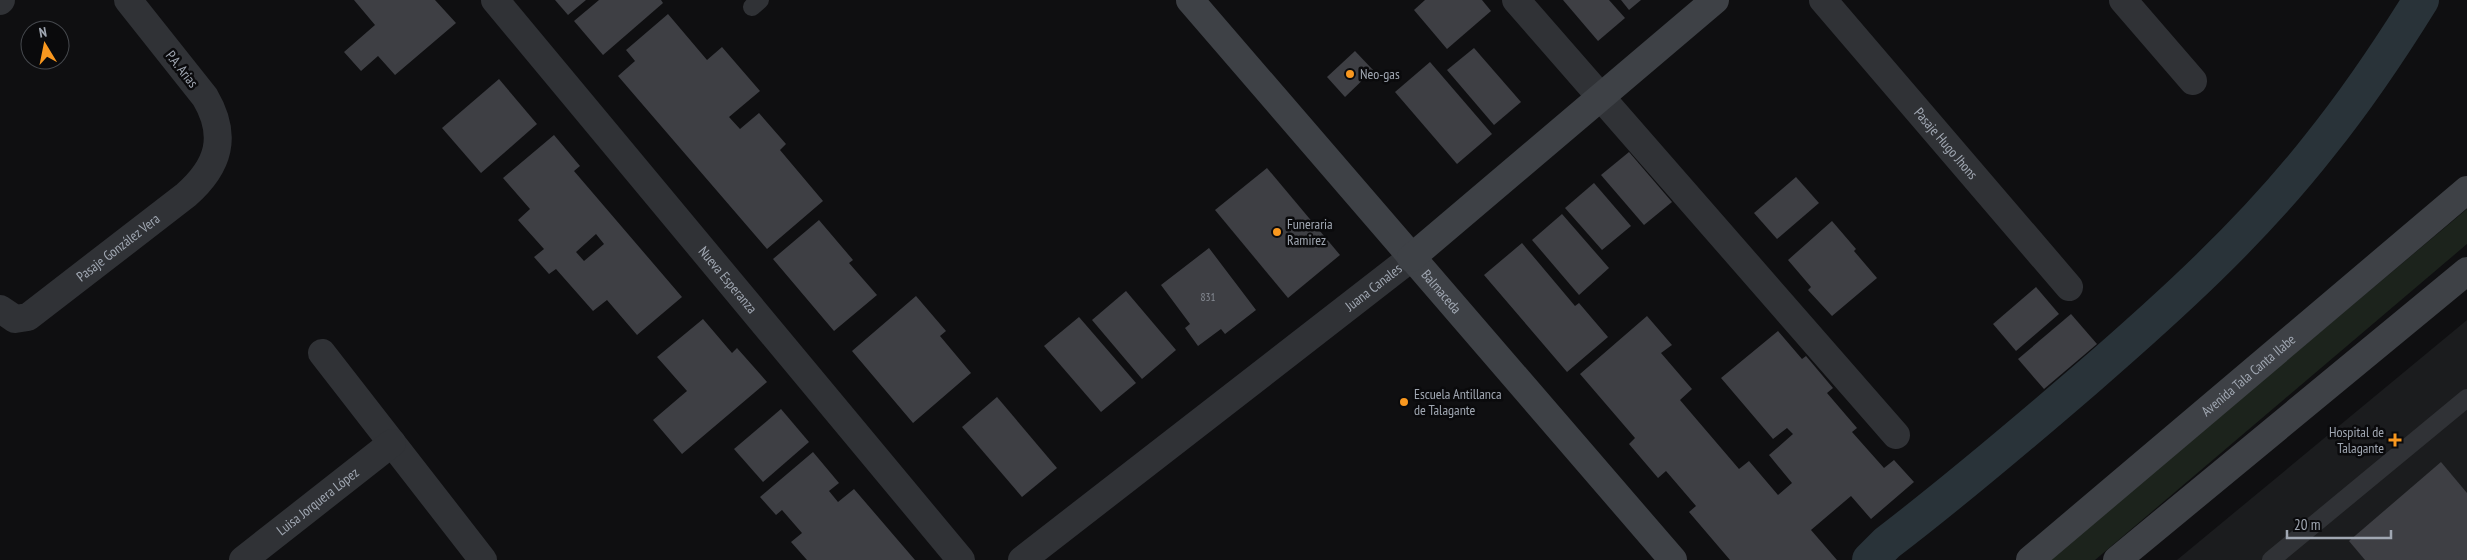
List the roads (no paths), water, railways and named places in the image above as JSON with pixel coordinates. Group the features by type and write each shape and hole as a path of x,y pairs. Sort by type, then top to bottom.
{"street":[{"name":"P.A. Arias","path":"128,0 205,97 214,112 218,129 218,146"},
{"name":"Nueva Esperanza","path":"495,0 960,560"},
{"name":"Balmaceda","path":"1190,0 1673,560"},
{"path":"1516,0 1896,435"},
{"name":"Juana Canales","path":"1022,560 1411,258 1715,0"},
{"name":"Pasaje Hugo Jhons","path":"1823,0 2068,287"},
{"path":"2123,0 2193,81"},
{"name":"Pasaje González Vera","path":"0,309 15,319 28,317 200,183 214,160 218,146"},
{"name":"Avenida Tala Canta Ilabe","path":"2030,560 2467,190"},
{"path":"2117,560 2467,271"},
{"path":"322,353 483,560"},
{"name":"Luisa Jorquera López","path":"243,560 392,444"}],"lane":[{"path":"2271,560 2467,398"}],"waterway":[{"path":"1870,560 1887,543 2062,400 2209,268 2294,177 2334,128 2373,74 2421,0"}],"place":[{"name":"Neo-gas","path":"1350,74"},
{"name":"Funeraria Ramirez","path":"1277,232"},
{"name":"Escuela Antillanca de Talagante","path":"1404,402"},
{"name":"Hospital de Talagante","path":"2395,440"}]}
